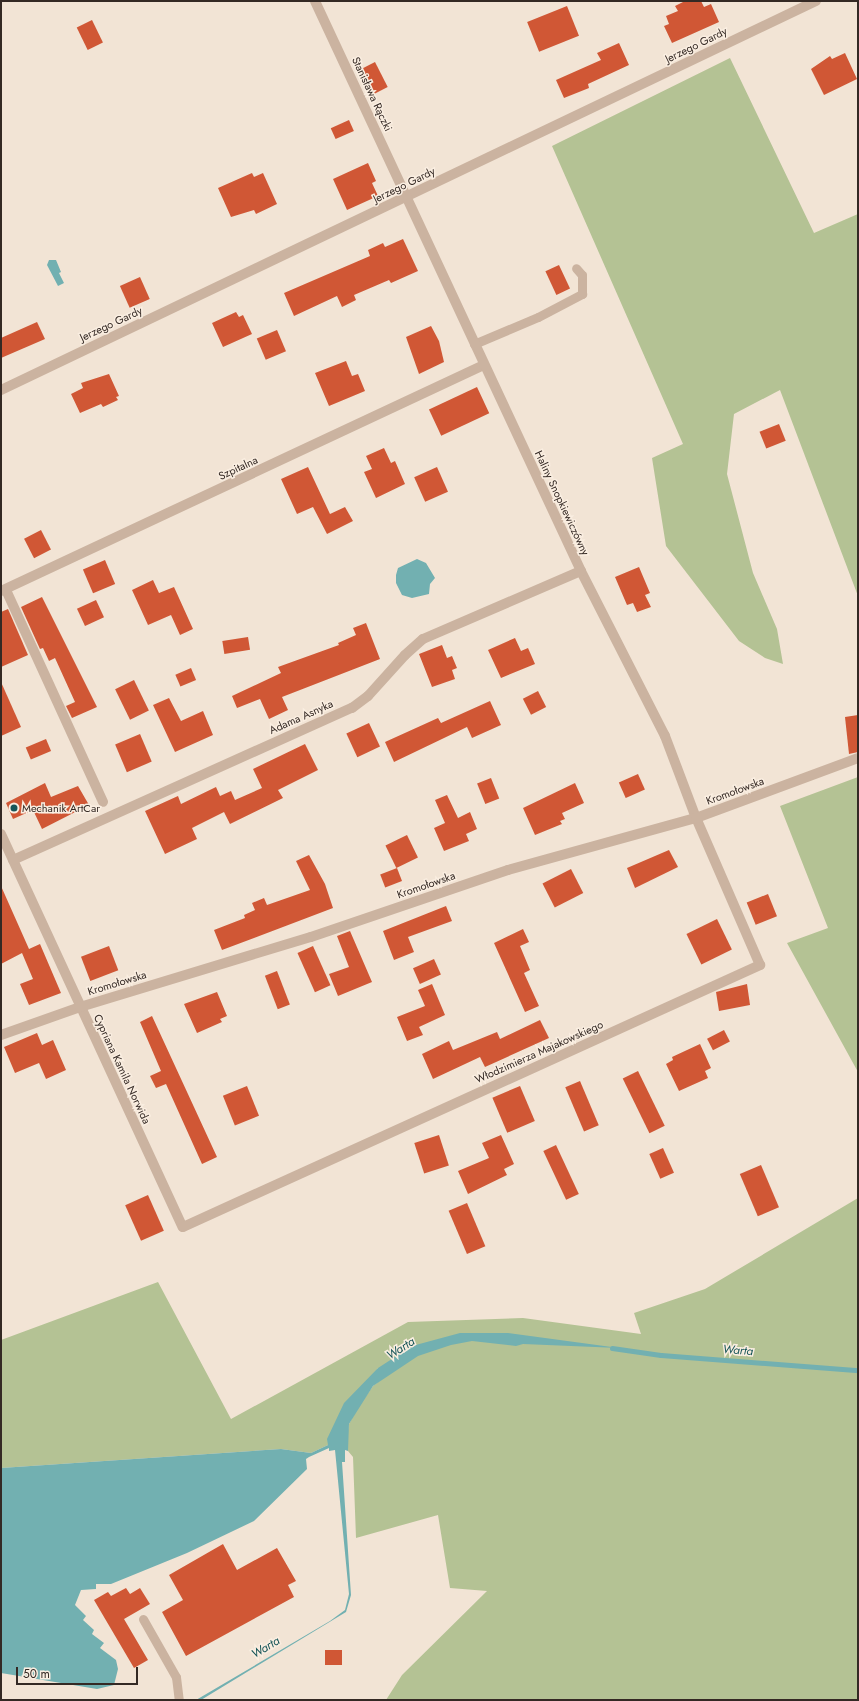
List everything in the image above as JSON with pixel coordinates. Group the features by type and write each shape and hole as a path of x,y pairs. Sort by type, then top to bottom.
{"street":[{"name":"Stanisława Rączki","path":"315,1 407,197"},
{"name":"Jerzego Gardy","path":"1,390 816,1"},
{"name":"Haliny Snopkiewiczówny","path":"407,197 474,344 581,571 665,736 696,818"},
{"name":"Szpitalna","path":"4,590 484,365"},
{"name":"Adama Asnyka","path":"13,860 352,708 368,696 405,655 423,639 581,571"},
{"path":"4,590 103,802"},
{"name":"Kromołowska","path":"1,1035 80,1007 310,937 508,870 696,818 858,758"},
{"name":"Włodzimierza Majakowskiego","path":"183,1227 760,965 696,818"},
{"name":"Cypriana Kamila Norwida","path":"1,834 183,1227"}],"lane":[{"path":"474,344 538,316 582,294 582,275 576,268"},
{"path":"143,1619 176,1677 179,1700"}],"green space":[{"path":"730,58 814,233 858,214 858,596 780,390 734,414 727,474 753,573 777,629 783,664 765,658 739,641 666,546 652,458 683,444 552,146"},
{"path":"858,777 858,1072 787,943 828,928 780,806"},
{"path":"858,1198 858,1700 386,1700 402,1675 487,1591 450,1588 438,1515 356,1538 353,1457 348,1451 347,1437 349,1424 357,1409 373,1386 391,1372 378,1368 328,1445 311,1453 281,1449 1,1468 1,1340 158,1282 231,1419 408,1322 523,1318 641,1334 634,1313 705,1289"}],"water":[{"path":"49,260 56,260 61,272 59,273 64,283 58,286 47,265"},
{"path":"417,559 426,563 435,578 430,584 429,594 412,598 402,595 396,583 396,575 398,568"},
{"path":"460,1333 508,1333 619,1348 523,1344 516,1346 472,1341 451,1345 418,1356 373,1386 349,1424 348,1451 345,1450 345,1462 342,1462 351,1595 346,1612 201,1700 196,1700 330,1621 345,1610 349,1594 335,1450 329,1451 329,1448 306,1459 307,1469 254,1521 187,1553 111,1584 96,1584 96,1589 81,1590 75,1605 86,1616 83,1620 94,1630 92,1634 104,1643 100,1648 116,1660 118,1669 114,1685 97,1689 1,1673 1,1468 281,1449 311,1453 328,1445 327,1439 344,1403 378,1368 412,1346"}],"building":[{"path":"685,1 701,1 704,7 711,4 719,22 672,43 664,26 669,24 666,16 678,11 675,6"},
{"path":"567,6 579,36 539,52 527,22"},
{"path":"92,20 103,42 88,50 77,27"},
{"path":"619,43 629,65 588,84 589,88 564,98 556,80 601,60 597,53"},
{"path":"845,53 857,79 824,95 811,69 830,56 832,59"},
{"path":"375,62 388,87 373,95 360,70"},
{"path":"349,120 354,131 336,139 331,128"},
{"path":"368,163 376,181 372,183 378,196 347,210 333,179"},
{"path":"252,173 254,177 263,173 277,204 256,214 254,210 231,217 218,188"},
{"path":"403,239 418,271 391,283 389,280 354,295 356,300 342,307 337,296 294,316 284,293 370,256 368,250 383,243 385,247"},
{"path":"559,265 570,289 556,295 545,271"},
{"path":"140,277 150,299 130,308 120,286"},
{"path":"236,312 239,317 243,315 252,334 223,347 212,323"},
{"path":"37,322 45,339 1,358 1,338"},
{"path":"431,326 439,341 444,362 419,374 406,337"},
{"path":"277,330 286,351 266,360 257,339"},
{"path":"346,361 352,376 358,374 365,391 329,406 315,373"},
{"path":"109,374 119,396 116,397 118,400 103,407 101,404 80,413 71,394 83,388 81,383"},
{"path":"477,387 489,413 441,436 429,409"},
{"path":"779,424 786,441 766,449 760,432"},
{"path":"384,448 391,463 395,461 405,484 376,498 364,472 372,469 366,456"},
{"path":"308,467 330,514 345,507 353,521 327,534 313,507 297,514 281,479"},
{"path":"437,467 448,492 425,502 414,477"},
{"path":"41,530 51,550 34,558 24,539"},
{"path":"105,560 115,584 93,593 83,569"},
{"path":"639,567 650,593 645,595 651,607 637,612 633,603 627,605 615,577"},
{"path":"153,580 159,593 174,587 193,629 180,635 171,615 148,625 132,590"},
{"path":"42,597 97,707 72,718 66,706 75,702 55,658 49,661 43,648 40,649 21,607"},
{"path":"96,600 104,617 85,626 77,609"},
{"path":"8,609 28,655 1,667 1,612"},
{"path":"366,623 380,659 282,697 288,710 269,719 260,699 237,708 232,696 281,673 278,667 339,645 338,643 356,635 353,628"},
{"path":"248,637 250,650 224,654 222,641"},
{"path":"515,638 521,651 528,648 535,664 501,678 488,650"},
{"path":"442,645 447,658 452,656 457,668 452,670 455,679 432,687 419,654"},
{"path":"191,668 196,680 180,687 175,675"},
{"path":"134,680 149,711 130,720 115,689"},
{"path":"1,682 21,727 1,736"},
{"path":"538,691 546,707 531,715 523,699"},
{"path":"169,698 181,721 203,711 213,735 175,752 153,705"},
{"path":"490,701 501,725 472,738 467,727 394,762 385,742 438,718 441,723"},
{"path":"858,715 858,752 849,754 845,717"},
{"path":"369,723 380,747 357,757 346,734"},
{"path":"140,734 152,762 127,772 115,745"},
{"path":"46,739 51,751 31,760 26,748"},
{"path":"305,744 318,770 278,790 283,798 230,824 224,812 192,828 197,839 165,854 145,811 178,796 181,804 216,787 220,796 231,791 235,800 262,788 253,769"},
{"path":"638,774 645,790 626,798 619,783"},
{"path":"491,778 499,798 485,804 477,784"},
{"path":"45,783 51,797 78,786 89,805 42,829 33,810 13,819 6,803"},
{"path":"575,783 584,803 562,813 565,819 560,821 562,824 535,835 523,808"},
{"path":"447,795 458,818 470,812 477,829 466,834 469,841 444,851 434,828 445,823 435,800"},
{"path":"407,835 418,857 396,868 385,846"},
{"path":"669,850 678,867 635,888 627,868"},
{"path":"309,855 325,884 333,908 222,950 214,930 245,918 244,915 255,910 252,903 264,898 267,905 310,890 296,861"},
{"path":"397,868 402,881 385,888 380,874"},
{"path":"571,869 583,893 555,908 542,884"},
{"path":"1,886 29,949 40,944 61,993 29,1005 20,984 33,979 22,953 1,964"},
{"path":"768,894 777,916 756,925 747,903"},
{"path":"446,906 452,921 408,937 414,952 394,960 383,931"},
{"path":"717,919 732,950 701,964 686,934"},
{"path":"523,929 529,942 520,946 530,970 524,973 539,1006 525,1012 494,943"},
{"path":"350,931 372,982 338,996 329,974 349,967 337,936"},
{"path":"109,946 118,970 90,981 81,957"},
{"path":"313,946 330,985 315,992 297,953"},
{"path":"434,959 441,975 420,984 413,968"},
{"path":"277,971 290,1005 278,1009 265,976"},
{"path":"432,984 445,1015 419,1027 423,1035 407,1041 397,1017 425,1006 418,990"},
{"path":"747,984 750,1005 719,1011 716,992"},
{"path":"217,992 227,1016 220,1019 222,1022 197,1033 184,1004"},
{"path":"152,1016 217,1157 202,1164 166,1084 156,1088 150,1076 161,1071 140,1022"},
{"path":"540,1020 549,1038 485,1067 480,1057 433,1079 422,1054 449,1041 453,1050 497,1032 500,1039"},
{"path":"724,1030 730,1042 713,1050 707,1039"},
{"path":"37,1033 42,1045 53,1040 66,1070 46,1079 39,1063 15,1073 4,1047"},
{"path":"700,1044 711,1068 705,1071 708,1078 679,1091 666,1064 673,1060 672,1057"},
{"path":"638,1071 665,1126 649,1133 623,1078"},
{"path":"580,1081 599,1125 584,1131 565,1087"},
{"path":"247,1086 259,1116 235,1125 223,1096"},
{"path":"520,1086 535,1121 507,1133 492,1098"},
{"path":"439,1135 449,1165 424,1173 414,1143"},
{"path":"501,1135 514,1164 504,1169 507,1175 468,1194 458,1171 489,1158 482,1143"},
{"path":"556,1145 579,1194 566,1200 543,1151"},
{"path":"663,1148 674,1173 660,1179 649,1154"},
{"path":"761,1165 779,1207 758,1216 740,1174"},
{"path":"148,1195 164,1231 141,1241 125,1205"},
{"path":"467,1203 485,1246 467,1254 449,1211"},
{"path":"223,1544 237,1570 277,1548 296,1581 288,1585 294,1597 186,1656 162,1612 183,1600 169,1575"},
{"path":"126,1588 130,1594 140,1588 150,1604 124,1619 148,1660 134,1668 94,1600 108,1592 111,1596"},
{"path":"325,1650 342,1650 342,1665 325,1665"}],"waterway":[{"name":"Warta","path":"612,1348 661,1355 858,1370"}],"place":[{"name":"Mechanik ArtCar","path":"14,808"}]}
